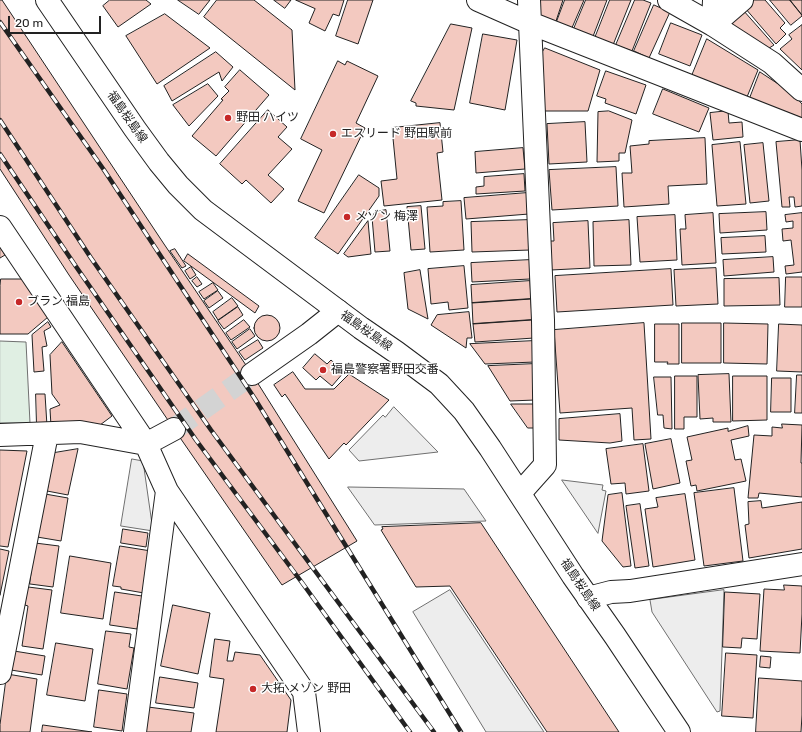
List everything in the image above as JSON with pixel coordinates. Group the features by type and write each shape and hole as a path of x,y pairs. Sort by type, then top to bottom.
{"street":[{"name":"福島桜島線","path":"47,0 159,162 178,185 203,210 361,328 439,384 464,411 679,732"},
{"path":"478,0 530,23 802,130"},
{"path":"520,493 545,465 543,320 529,0"},
{"path":"669,0 713,25 772,63 802,90"},
{"path":"713,25 714,0"},
{"path":"713,25 742,0"},
{"path":"0,227 146,444 167,491 304,692 309,732"},
{"path":"252,374 309,334 338,311"},
{"path":"0,435 80,432 146,444 174,429"},
{"path":"0,673 47,434"},
{"path":"135,732 167,491"},
{"path":"588,598 611,592 630,591 802,564"}],"green space":[{"path":"0,341 26,342 30,423 0,423"}],"shaded area":[{"path":"394,407 438,452 359,461 349,450 383,415 385,417"},
{"path":"132,459 143,461 153,531 121,526"},
{"path":"562,480 603,485 602,490 606,491 598,533"},
{"path":"348,487 464,489 486,521 375,525"},
{"path":"450,590 544,732 486,732 413,612"},
{"path":"724,590 720,711 717,712 652,612 650,600"}],"building":[{"path":"0,0 2,0 252,374 357,541 282,585 69,275 0,169"},
{"path":"110,0 146,0 151,4 118,27 103,6"},
{"path":"178,0 210,0 199,14"},
{"path":"217,0 254,0 292,30 295,90 204,17"},
{"path":"274,0 291,0 285,8"},
{"path":"296,0 344,0 339,16 333,14 325,31 309,23 315,9"},
{"path":"348,0 373,0 358,44 336,36"},
{"path":"536,0 563,0 555,24 537,18"},
{"path":"565,0 584,0 571,30 556,24"},
{"path":"586,0 607,0 592,39 573,31"},
{"path":"610,0 631,0 613,45 595,38"},
{"path":"635,0 643,0 651,3 632,51 616,45"},
{"path":"754,0 765,0 785,23 780,28 786,34 776,44 745,8"},
{"path":"770,0 790,0 802,16 791,25"},
{"path":"790,0 802,0 802,15"},
{"path":"654,5 670,12 649,58 634,51"},
{"path":"743,10 774,45 766,50 727,23"},
{"path":"165,14 210,48 157,84 126,36"},
{"path":"671,23 702,35 690,66 659,54"},
{"path":"451,24 472,28 454,110 416,106 416,103 411,101"},
{"path":"802,25 802,70 780,49 792,39 789,35"},
{"path":"483,34 517,40 505,110 470,103"},
{"path":"707,39 758,70 747,97 691,78"},
{"path":"545,48 600,70 588,111 543,111 538,60"},
{"path":"216,52 233,67 222,81 219,72 172,101 164,86"},
{"name":"エスリード 野田駅前","path":"338,61 345,65 347,61 378,76 356,123 365,128 324,213 298,201 322,150 301,139"},
{"name":"野田 ハイツ","path":"240,70 269,95 216,156 192,136 223,100 221,99 229,91 225,87"},
{"path":"606,71 646,85 636,114 605,103 606,99 597,96"},
{"path":"760,72 792,93 802,104 802,118 750,98"},
{"path":"208,84 218,96 189,126 173,105"},
{"path":"663,89 709,108 699,132 653,114"},
{"path":"268,110 287,127 278,137 292,149 268,175 284,189 271,203 246,180 242,184 220,164"},
{"path":"609,111 632,120 625,153 619,153 619,161 597,162 598,112"},
{"path":"728,111 729,123 742,122 743,137 713,140 710,113"},
{"path":"585,122 587,162 549,164 547,124"},
{"path":"440,123 443,152 437,153 442,200 384,206 381,181 397,179 392,128"},
{"path":"705,138 707,184 668,186 669,204 624,207 622,173 632,173 630,146 649,144 649,141"},
{"path":"800,140 802,206 795,207 794,197 789,197 790,207 782,207 776,142"},
{"path":"740,142 746,204 717,206 712,145"},
{"path":"763,143 769,201 750,203 744,145"},
{"path":"523,148 525,169 476,173 475,152"},
{"path":"616,167 618,206 552,210 549,170"},
{"path":"524,174 525,191 476,194 476,187 484,186 484,177"},
{"name":"メゾン 梅澤","path":"359,175 379,188 379,196 338,254 315,238"},
{"path":"527,193 529,214 466,219 464,198"},
{"path":"461,201 464,250 430,252 427,207 443,206 443,202"},
{"path":"421,206 425,249 411,250 407,207"},
{"path":"386,210 390,251 375,252 372,217 375,212"},
{"path":"766,212 767,230 720,233 719,214"},
{"path":"713,213 716,263 682,265 680,229 686,229 685,215"},
{"path":"802,213 802,272 786,274 785,266 794,265 791,240 783,241 782,229 793,228 793,221 786,222 785,215"},
{"path":"675,215 677,260 640,262 637,217"},
{"path":"529,220 530,250 472,252 471,222"},
{"path":"629,220 631,265 594,266 593,222"},
{"path":"368,221 371,254 348,257 344,254"},
{"path":"588,221 590,268 551,270 549,241 554,241 553,223"},
{"path":"765,236 766,252 722,254 721,238"},
{"path":"0,247 5,255 0,258"},
{"path":"175,249 186,266 182,268 170,251"},
{"path":"188,254 259,306 255,313 184,261"},
{"path":"773,257 774,272 724,276 723,260"},
{"path":"530,260 530,279 472,282 471,263"},
{"path":"464,266 468,308 449,310 448,302 431,304 428,269"},
{"path":"191,267 196,275 190,279 185,271"},
{"path":"716,268 718,304 676,306 674,270"},
{"path":"671,269 673,305 557,312 555,276"},
{"path":"420,270 428,319 408,309 404,273"},
{"path":"197,277 202,284 197,287 192,281"},
{"path":"786,277 802,277 802,307 785,307"},
{"path":"779,278 780,305 724,306 724,279"},
{"name":"ブラン 福島","path":"1,279 23,279 48,317 28,334 0,334"},
{"path":"530,281 531,299 472,303 471,285"},
{"path":"213,283 218,290 204,299 199,292"},
{"path":"218,291 223,298 209,308 204,301"},
{"path":"232,298 238,306 218,320 213,312"},
{"path":"531,299 532,320 473,324 472,303"},
{"path":"238,307 243,315 224,329 218,321"},
{"path":"469,312 472,338 467,338 466,348 431,325 437,315"},
{"path":"267,315 276,319 280,328 276,337 267,341 258,337 254,328 258,319"},
{"path":"244,320 250,327 231,340 226,333"},
{"path":"532,320 534,338 475,342 473,324"},
{"path":"48,322 51,327 44,331 47,346 42,347 44,371 34,372 32,335"},
{"path":"644,323 651,439 634,440 632,408 560,413 554,330"},
{"path":"682,323 721,323 721,363 682,363"},
{"path":"724,323 768,324 767,364 724,363"},
{"path":"655,324 679,324 679,364 655,362"},
{"path":"779,324 802,325 802,372 777,371"},
{"path":"250,329 255,336 237,349 232,342"},
{"path":"258,340 263,348 245,360 239,352"},
{"path":"534,341 535,362 485,364 470,344"},
{"path":"62,342 112,416 100,425 51,426 50,409 60,405 52,394 50,355"},
{"name":"福島警察署野田交番","path":"315,354 327,364 331,360 344,372 332,386 320,376 316,380 303,368"},
{"path":"534,364 535,400 510,401 488,366"},
{"path":"293,372 305,389 334,389 349,374 389,400 346,445 344,443 329,459 285,394 282,397 274,385"},
{"path":"729,374 731,422 713,422 713,418 700,419 698,375"},
{"path":"797,375 802,375 802,413 795,413"},
{"path":"675,376 697,376 697,417 684,417 684,429 675,429"},
{"path":"733,376 767,376 767,420 733,421"},
{"path":"654,377 671,377 672,429 664,428 663,415 658,415"},
{"path":"772,378 791,378 791,412 771,412"},
{"path":"36,394 45,394 47,426 37,427"},
{"path":"511,404 537,404 540,428 528,428"},
{"path":"620,414 622,441 610,443 559,440 559,419"},
{"path":"782,424 802,425 802,497 759,493 758,498 748,498 754,435 772,436 772,427 782,428"},
{"path":"748,426 749,436 731,440 735,460 741,459 746,481 697,491 696,485 691,486 686,461 692,460 687,437 728,428 728,431"},
{"path":"671,439 680,483 653,489 645,444"},
{"path":"643,444 649,491 626,494 625,483 611,484 606,449"},
{"path":"78,449 68,495 47,491 54,453"},
{"path":"0,450 27,451 8,547 0,546"},
{"path":"734,488 743,561 704,566 694,493"},
{"path":"622,493 631,566 623,567 602,541 608,495"},
{"path":"45,494 68,498 61,541 37,537"},
{"path":"685,494 695,560 653,567 645,509 658,507 656,498"},
{"path":"761,501 762,508 802,502 802,549 749,558 745,525 749,524 748,502"},
{"path":"640,504 649,566 635,568 626,506"},
{"path":"481,523 619,732 547,732 450,586 416,587 381,530 383,529 382,527"},
{"path":"123,529 148,533 146,547 121,543"},
{"path":"35,543 59,546 53,587 30,584"},
{"path":"120,546 151,551 144,593 113,586"},
{"path":"0,549 9,551 0,595"},
{"path":"70,556 111,563 103,619 61,613"},
{"path":"784,585 802,586 800,653 760,651 764,589 784,590"},
{"path":"28,587 52,590 43,649 22,646 28,606 25,605"},
{"path":"115,592 142,596 137,629 110,625"},
{"path":"725,592 760,594 757,639 742,638 741,648 723,647"},
{"path":"173,605 210,613 198,674 161,666"},
{"path":"106,631 131,634 129,647 134,648 127,689 98,684"},
{"name":"大拓 メゾン 野田","path":"215,639 230,641 227,661 233,661 235,652 260,655 291,700 287,732 216,732 224,679 210,677"},
{"path":"56,643 93,649 85,701 47,695"},
{"path":"14,651 45,656 42,675 11,670"},
{"path":"726,653 757,655 753,718 722,716"},
{"path":"761,656 771,657 770,668 760,667"},
{"path":"7,674 37,679 30,732 0,732"},
{"path":"160,677 198,683 194,708 156,703"},
{"path":"759,678 802,681 801,732 756,732"},
{"path":"99,690 127,694 122,731 94,727"},
{"path":"148,707 194,713 191,732 144,732"},
{"path":"43,725 92,732 42,732"}],"tunnel":[{"path":"174,429 252,374"}],"railway":[{"path":"0,22 104,170 255,399 461,732"},
{"path":"0,120 91,258 211,430 434,732"},
{"path":"0,154 196,440 410,732"}],"place":[{"name":"野田 ハイツ","path":"228,118"},
{"name":"エスリード 野田駅前","path":"333,134"},
{"name":"メゾン 梅澤","path":"347,217"},
{"name":"ブラン 福島","path":"19,302"},
{"name":"福島警察署野田交番","path":"323,370"},
{"name":"大拓 メゾン 野田","path":"253,689"}]}
